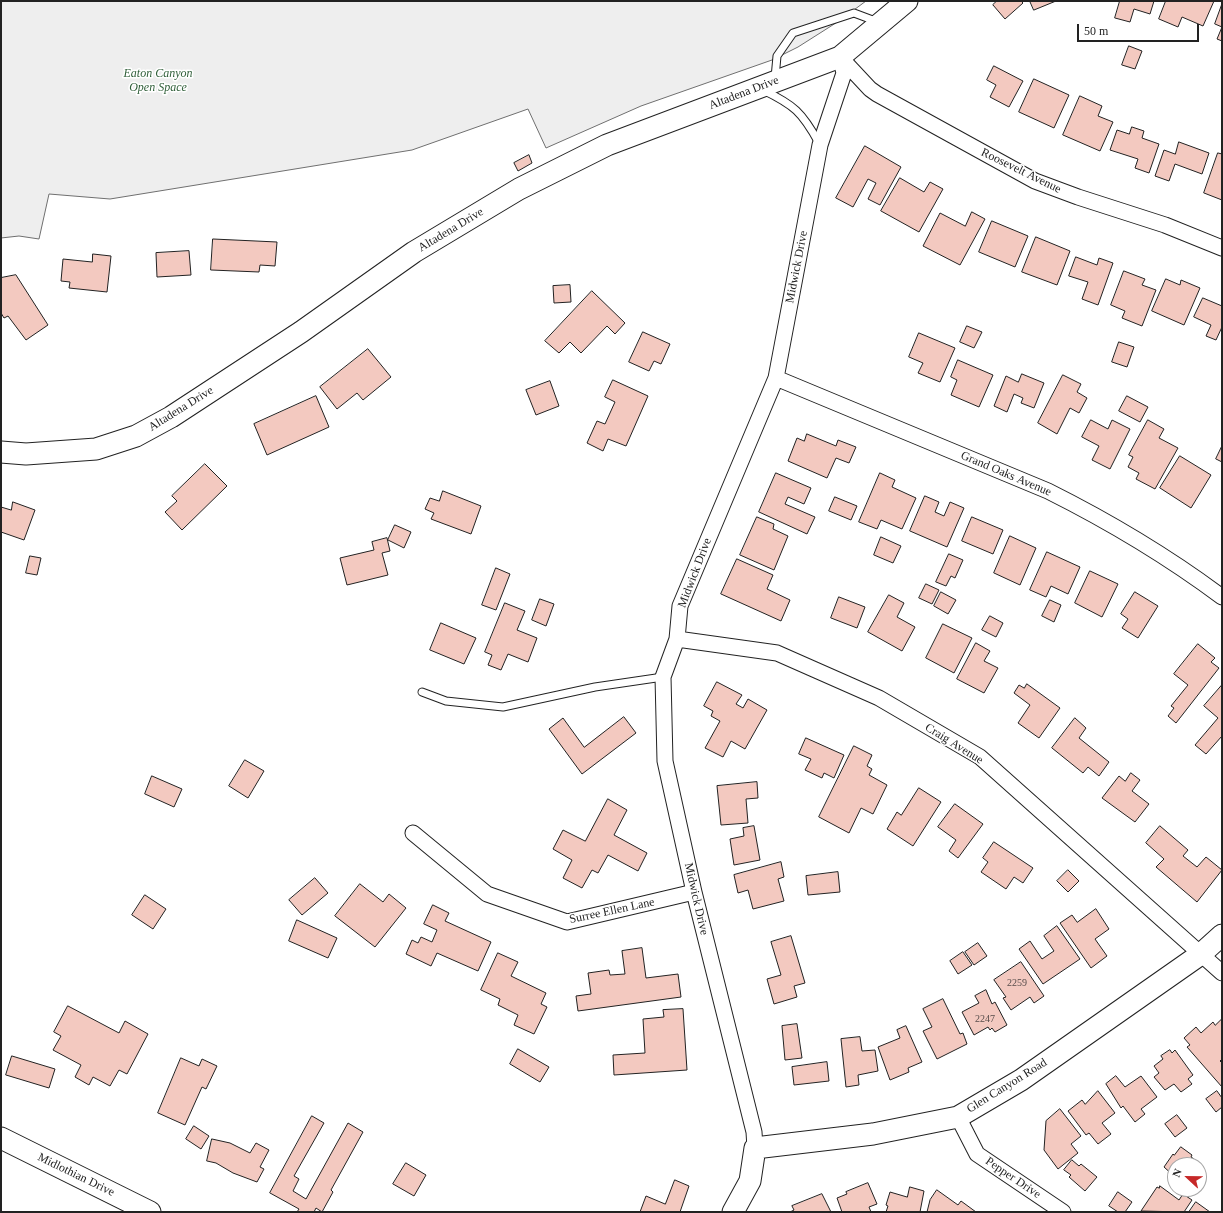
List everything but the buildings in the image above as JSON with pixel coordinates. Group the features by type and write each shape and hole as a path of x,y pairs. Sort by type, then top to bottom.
{"main road":[{"name":"Altadena Drive","path":"1,452 26,454 96,449 136,436 171,417 301,332 414,252 519,189 607,145 840,57 907,1"},
{"name":"Glen Canyon Road","path":"755,1148 873,1134 958,1117 1021,1080 1201,954 1222,935"},
{"name":"Midlothian Drive","path":"1,1138 150,1212"},
{"name":"Midwick Drive","path":"733,1212 750,1181 755,1148"}],"street":[{"name":"Midwick Drive","path":"755,1148 754,1132 694,892 665,761 663,677 677,639 680,606 776,378 820,145 844,73 840,57"},
{"name":"Roosevelt Avenue","path":"840,57 870,89 877,94 1019,173 1071,195 1165,225 1222,248"},
{"name":"Grand Oaks Avenue","path":"776,378 1048,491 1085,509 1157,551 1222,597"},
{"name":"Craig Avenue","path":"677,639 777,653 879,698 980,757 1222,973"},
{"name":"Surree Ellen Lane","path":"413,833 487,894 567,922 694,892"},
{"name":"Pepper Drive","path":"958,1117 977,1154 1063,1212"}],"lane":[{"path":"820,145 807,121 766,84 777,56 793,33 854,13 882,23"},
{"path":"422,692 446,701 503,707 595,687 663,677"}],"green space":[{"name":"Eaton Canyon Open Space","path":"1,1 866,1 839,21 798,47 772,60 641,106 546,148 528,109 412,150 110,199 49,194 39,239 19,236 1,238"}]}
